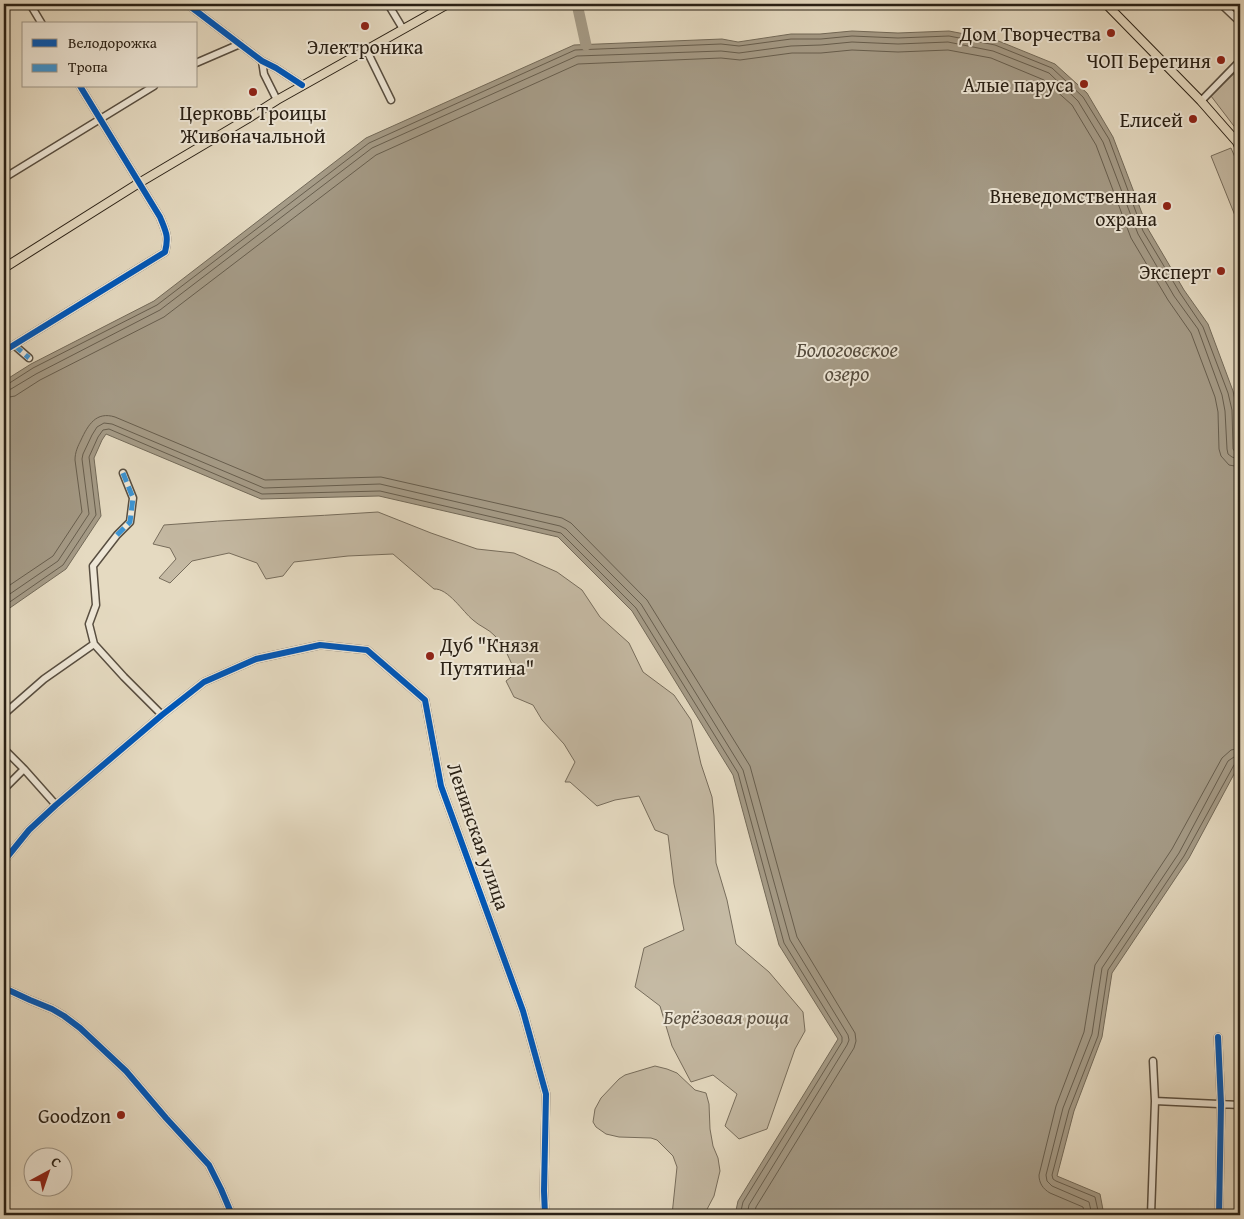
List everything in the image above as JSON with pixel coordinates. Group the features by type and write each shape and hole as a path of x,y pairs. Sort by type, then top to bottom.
{"main road":[{"path":"4,268 139,183 302,85 448,4"},
{"path":"1106,4 1201,101 1239,144"}],"street":[{"path":"30,4 41,22"},
{"path":"187,4 262,61 302,85"},
{"path":"388,4 403,29"},
{"path":"1221,4 1240,22"},
{"path":"198,62 240,44"},
{"path":"366,50 392,100"},
{"path":"262,61 264,74 277,100"},
{"path":"1201,101 1240,61"},
{"path":"5,348 14,345 165,252 168,240 166,232 152,203 81,88"},
{"path":"4,178 151,88"},
{"path":"14,345 29,358"},
{"path":"124,473 133,498 130,522 117,535 93,566 96,604 89,624 94,644 162,715"},
{"path":"4,714 44,679 94,644"},
{"name":"Ленинская улица","path":"4,861 30,830 56,805 204,682 256,659 320,645 367,650 425,700 441,786 523,1011 546,1094 545,1215"},
{"path":"4,749 56,805"},
{"path":"4,789 24,769"},
{"path":"4,988 64,1016 80,1028 126,1071 209,1165 232,1215"},
{"path":"1218,1037 1221,1104 1219,1215"},
{"path":"1151,1215 1154,1101 1153,1060"},
{"path":"1154,1101 1240,1105"}],"green space":[{"path":"797,4 852,4 843,9 807,8"},
{"path":"1240,68 1240,134 1211,96"},
{"path":"1231,148 1240,169 1240,228 1211,156"},
{"name":"Берёзовая роща","path":"378,512 477,549 514,553 557,572 582,590 600,617 629,643 643,672 674,695 691,720 701,764 712,797 716,863 727,900 736,944 769,972 803,1012 805,1031 795,1049 767,1129 739,1139 725,1126 737,1094 713,1075 691,1082 672,1046 660,1006 635,987 644,948 684,930 674,884 668,835 655,830 639,796 615,800 597,806 570,782 565,782 575,762 564,744 542,720 533,705 514,697 506,681 516,673 499,640 493,634 475,622 445,592 434,589 393,554 348,556 294,562 283,576 266,579 257,563 229,553 192,561 170,583 159,578 176,559 170,548 153,544 164,525"},
{"name":"Берёзовая роща","path":"655,1066 677,1073 695,1090 706,1093 709,1104 713,1146 718,1158 720,1171 714,1196 704,1215 672,1215 677,1167 673,1156 657,1140 606,1134 596,1127 593,1122 595,1109 601,1098 619,1079 625,1075"}],"water":[{"name":"Бологовское озеро","path":"852,31 898,33 949,31 996,40 1055,64 1087,93 1113,137 1148,229 1184,290 1208,324 1233,391 1237,409 1240,479 1240,763 1189,858 1112,973 1102,1037 1074,1111 1057,1176 1100,1194 1104,1215 735,1215 738,1201 838,1039 779,945 733,775 632,611 558,537 379,496 261,499 106,434 94,458 101,516 66,569 4,612 4,381 31,364 154,301 366,138 574,45 722,39 738,42 791,34"}],"waterway":[{"path":"577,4 586,45"}],"marked path":[{"path":"14,345 29,358"},
{"path":"117,535 130,522 133,498 123,473"}],"cycle path":[{"path":"187,4 262,61 302,85"},
{"path":"4,351 165,252 166,234 160,217 81,88"},
{"path":"4,861 29,830 56,805 204,682 256,659 320,645 367,650 425,700 441,786 523,1011 546,1094 545,1215"},
{"path":"4,988 64,1016 80,1028 126,1071 209,1165 232,1215"},
{"path":"1218,1037 1221,1104 1219,1215"}],"place":[{"name":"Электроника","path":"365,26"},
{"name":"Дом Творчества","path":"1111,33"},
{"name":"ЧОП Берегиня","path":"1221,60"},
{"name":"Алые паруса","path":"1084,84"},
{"name":"Церковь Троицы Живоначальной","path":"253,92"},
{"name":"Елисей","path":"1193,119"},
{"name":"Вневедомственная охрана","path":"1167,206"},
{"name":"Эксперт","path":"1221,271"},
{"name":"Дуб \"Князя Путятина\"","path":"430,656"},
{"name":"Goodzon","path":"121,1115"}]}
